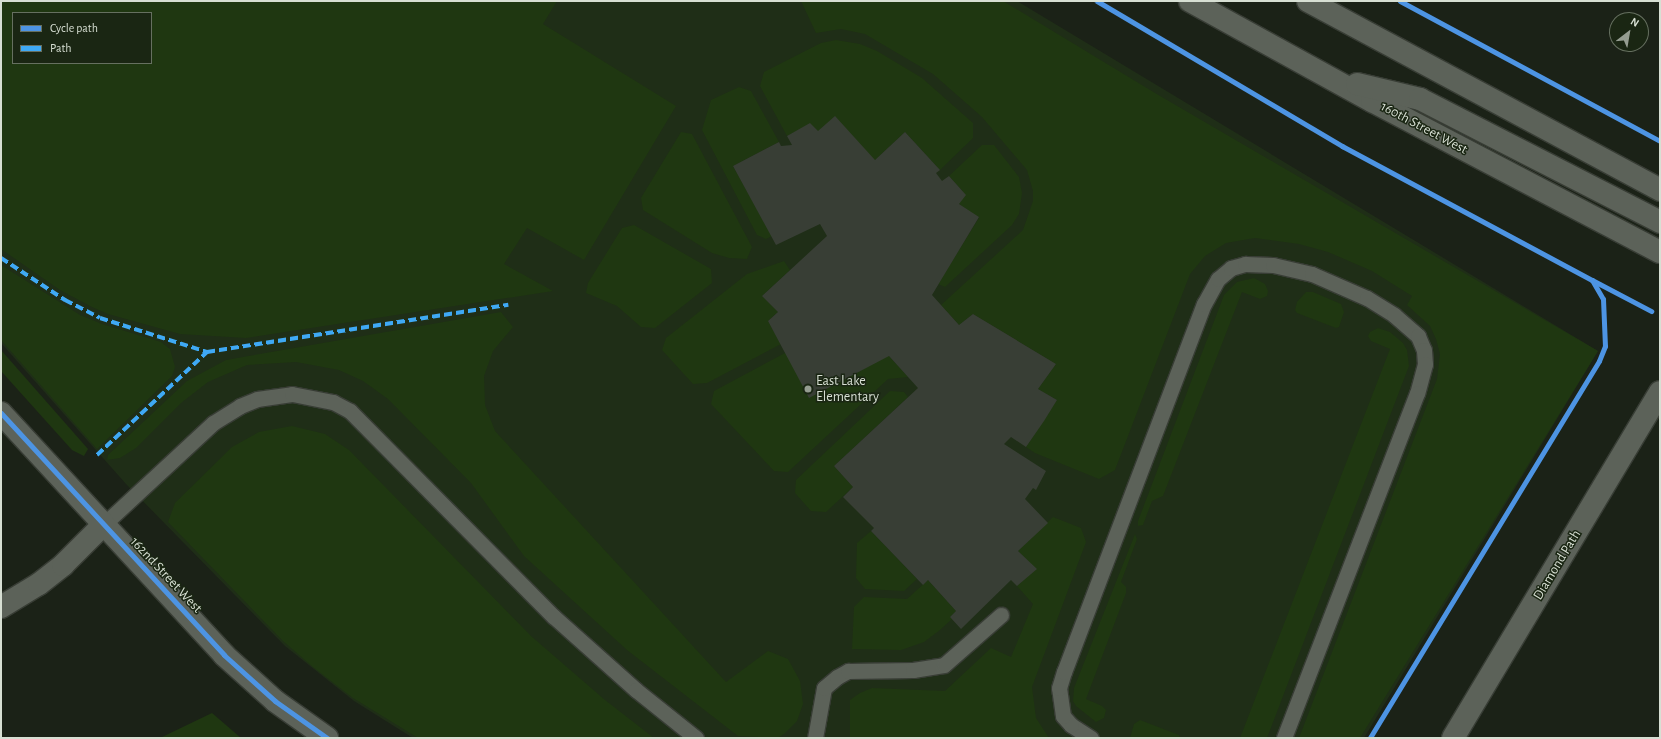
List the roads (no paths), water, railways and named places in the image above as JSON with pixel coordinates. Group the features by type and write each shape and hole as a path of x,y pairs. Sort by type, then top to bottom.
{"main road":[{"name":"160th Street West","path":"1190,1 1327,76 1660,252"},
{"path":"1308,1 1660,190"},
{"path":"1327,76 1420,99 1660,222"},
{"name":"Diamond Path","path":"1453,738 1660,392"},
{"name":"162nd Street West","path":"1,413 103,525 230,660 275,701 327,738"},
{"path":"1,606 39,584 63,565 103,525"}],"lane":[{"path":"1091,738 1071,725 1063,716 1059,688 1064,672 1204,304 1218,279 1231,268 1245,264 1273,265 1312,274 1343,286 1372,301 1409,326 1418,336 1424,350 1425,364 1414,400 1284,738"},
{"path":"103,525 213,423 240,406 257,399 292,394 333,402 350,412 558,622 625,681 696,738"},
{"path":"815,738 824,688 837,677 848,671 912,670 944,666 1001,615"}],"place":[{"name":"East Lake Elementary","path":"808,389"}]}
